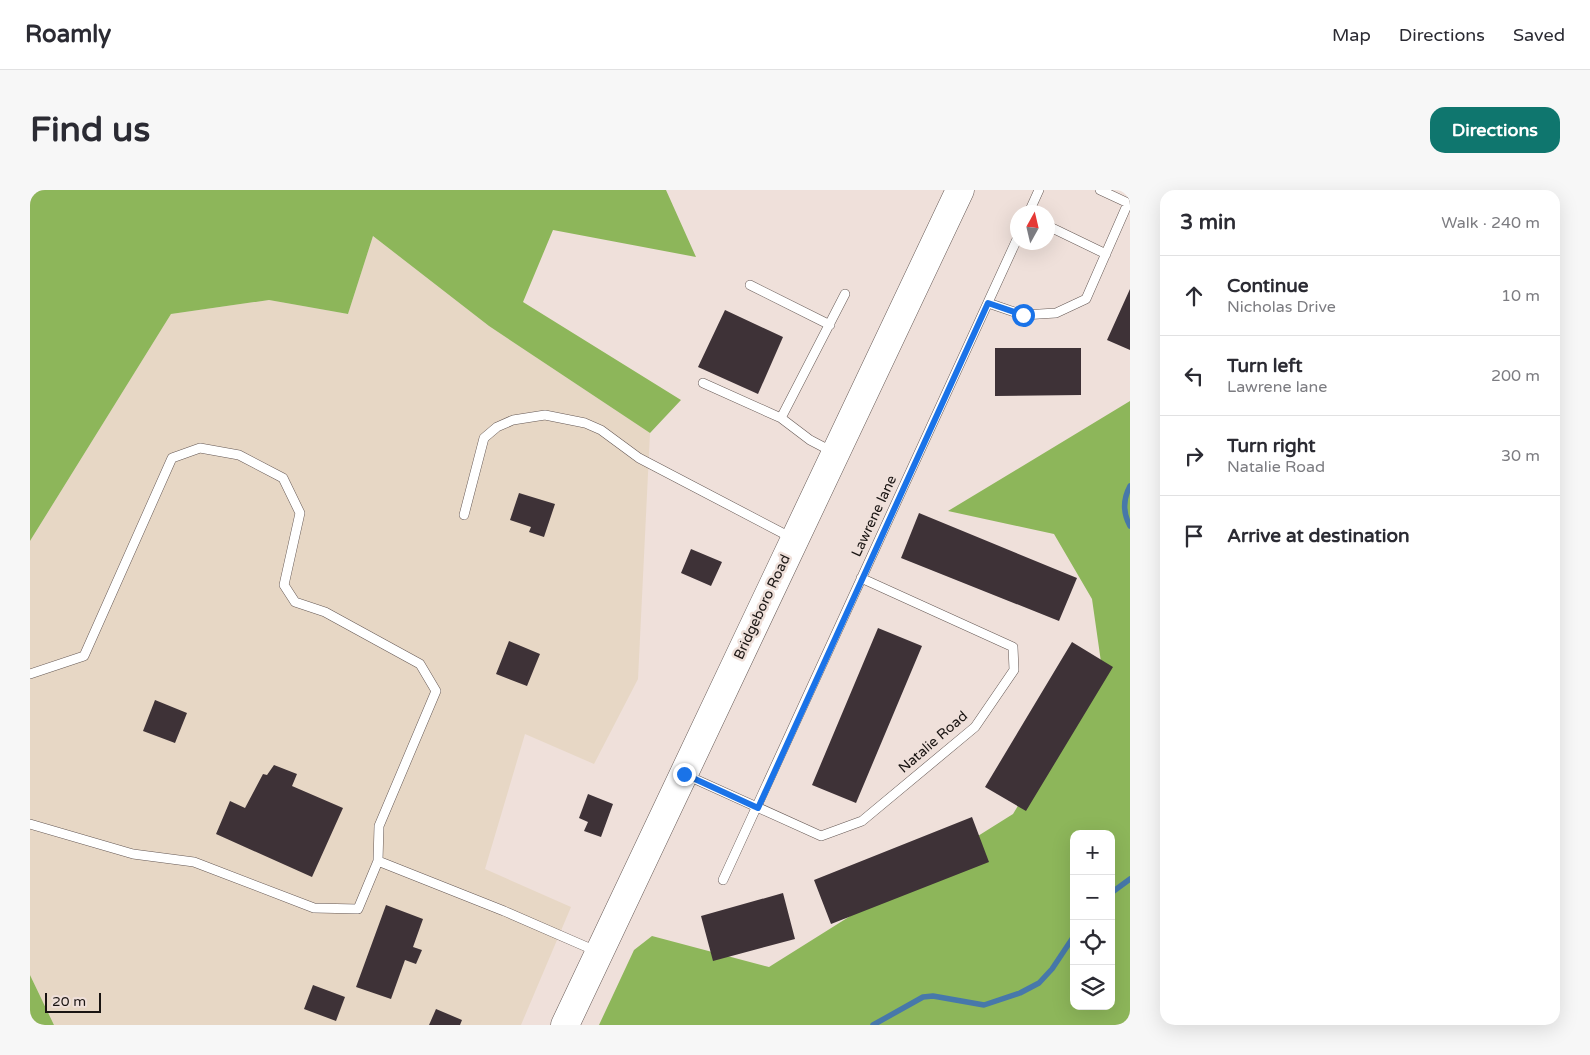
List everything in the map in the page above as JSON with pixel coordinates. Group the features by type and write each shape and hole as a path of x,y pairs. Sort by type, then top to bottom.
{"main road":[{"name":"Bridgeboro Road","path":"564,1025 960,190"}],"lane":[{"path":"1032,205 1039,190"},
{"path":"988,303 1023,315 1056,314 1086,299 1128,203 1100,190"},
{"path":"1055,229 1106,254"},
{"name":"Lawrene lane","path":"723,880 758,808 861,578 1012,250"},
{"path":"750,285 830,325"},
{"path":"781,418 845,294"},
{"path":"703,383 781,418 810,440 836,453"},
{"path":"464,515 484,438 496,427 514,420 545,416 585,423 601,430 639,458 795,539"},
{"path":"30,674 84,656 172,458 200,448 239,455 284,478 300,513 284,584 295,602 325,612 420,664 436,691 379,826 378,861 358,909 314,908 194,862 133,854 30,824"},
{"name":"Natalie Road","path":"684,774 820,836 862,821 975,726 1014,670 1013,647 861,578"},
{"path":"378,861 504,911 599,952"}],"shaded area":[{"path":"373,236 489,326 650,433 638,679 594,764 525,734 485,869 571,907 521,1025 54,1025 30,975 30,541 171,314 269,300 348,314"}],"green space":[{"path":"30,190 666,190 696,257 553,230 523,302 681,400 650,433 489,326 373,236 348,314 269,300 171,314 30,541"},
{"path":"1130,401 1130,1025 599,1025 634,950 652,936 769,967 1013,814 1102,669 1092,599 1054,534 948,511"},
{"path":"30,975 54,1025 30,1025"}],"building":[{"path":"1130,289 1130,350 1107,340"},
{"path":"725,310 783,337 758,394 698,367"},
{"path":"995,348 1081,348 1081,395 995,396"},
{"path":"519,493 555,504 544,537 529,532 531,527 510,520"},
{"path":"919,513 1077,578 1059,621 901,558"},
{"path":"691,549 722,562 711,586 681,573"},
{"path":"878,628 922,646 856,803 812,785"},
{"path":"509,641 540,654 527,686 496,674"},
{"path":"1072,642 1113,667 1026,811 985,787"},
{"path":"155,700 187,713 175,743 143,731"},
{"path":"274,765 297,774 292,786 343,808 312,877 216,834 230,801 245,808 263,774 267,775"},
{"path":"588,794 613,804 601,837 584,831 588,822 579,818"},
{"path":"972,817 989,862 831,924 814,880"},
{"path":"783,893 795,939 713,961 701,916"},
{"path":"386,905 423,919 413,947 422,950 416,964 405,960 391,999 356,987"},
{"path":"313,985 345,997 336,1021 304,1009"},
{"path":"436,1009 462,1020 460,1025 429,1025"}],"waterway":[{"path":"1130,486 1125,506 1130,526"},
{"path":"1115,890 1130,879"},
{"path":"873,1025 923,997 933,996 984,1005 1020,993 1039,983 1052,969 1070,942"}],"route":[{"path":"684,774 758,808 861,578 988,303 1023,315"}]}
